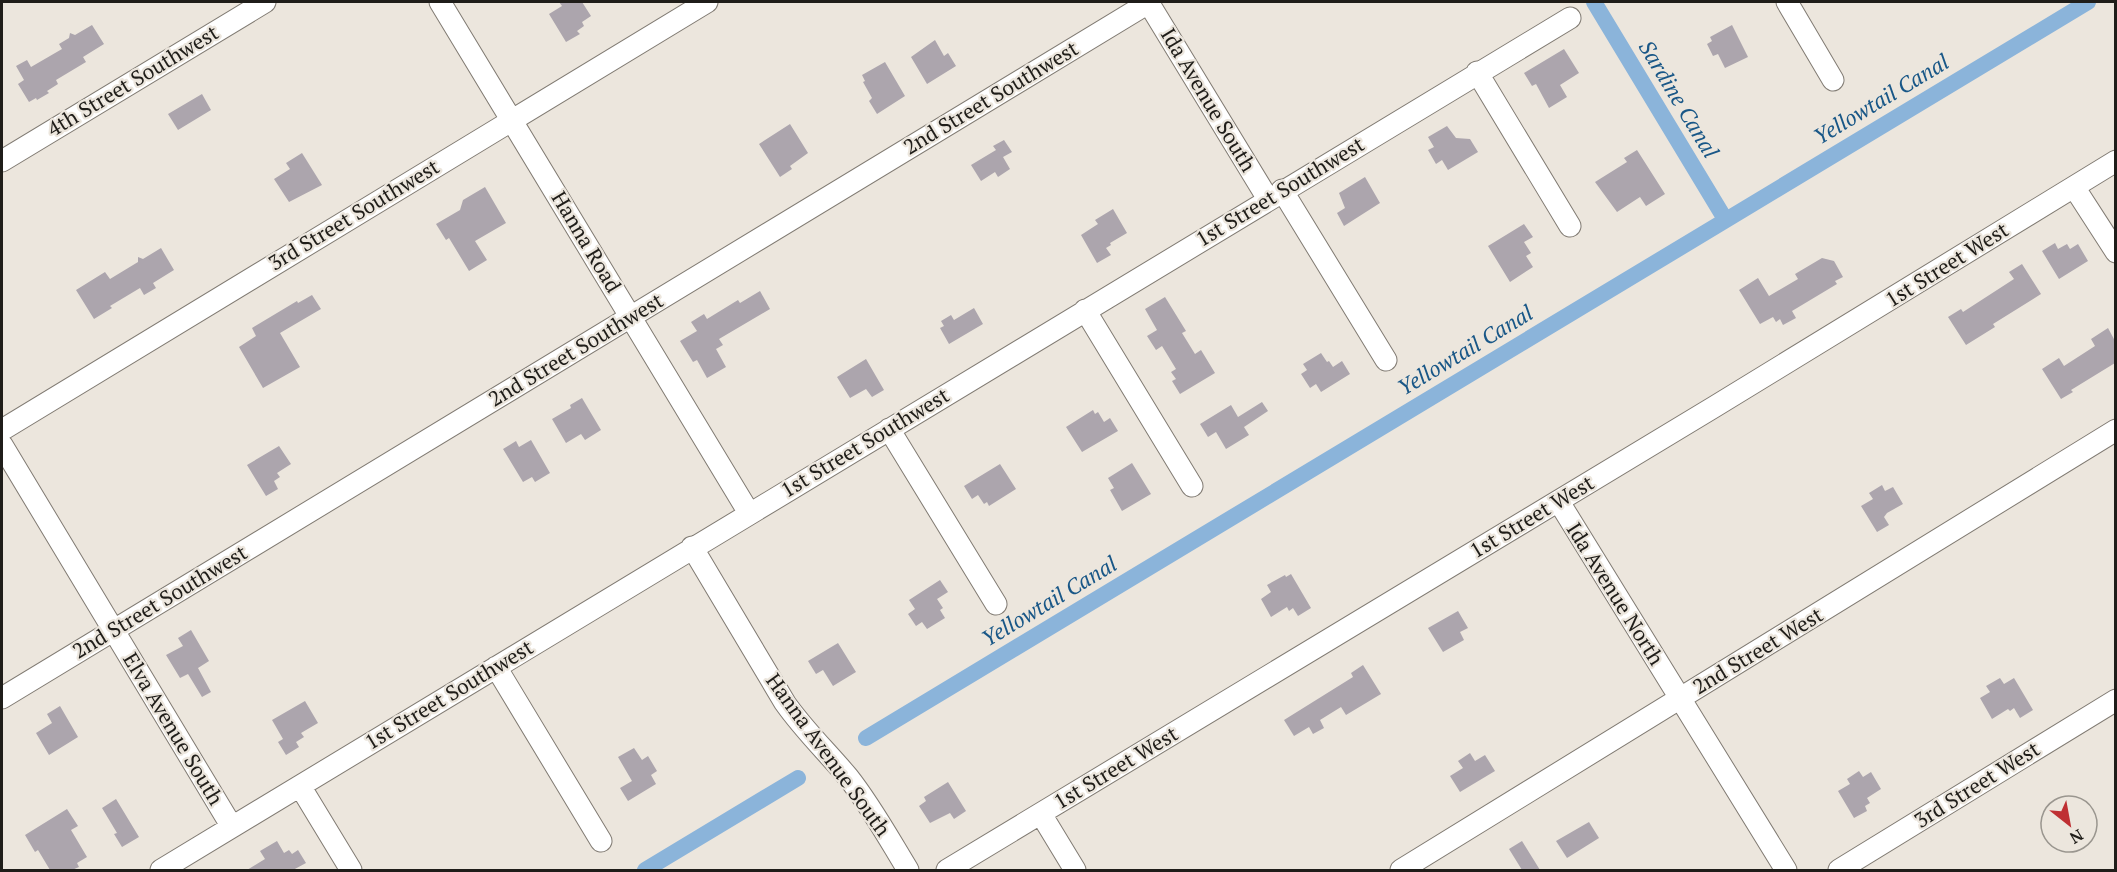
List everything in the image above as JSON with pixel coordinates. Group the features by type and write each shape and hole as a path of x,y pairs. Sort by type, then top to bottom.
{"street":[{"name":"4th Street Southwest","path":"2,161 265,2"},
{"name":"Hanna Road","path":"440,2 749,513"},
{"name":"3rd Street Southwest","path":"2,430 707,2"},
{"name":"Ida Avenue South","path":"1149,2 1386,360"},
{"name":"2nd Street Southwest","path":"2,698 1149,2"},
{"path":"1786,2 1833,80"},
{"name":"1st Street Southwest","path":"161,870 1477,72 1570,18"},
{"path":"1477,72 1570,226"},
{"name":"1st Street West","path":"947,870 1559,502 2115,161"},
{"path":"2074,187 2115,252"},
{"path":"1085,310 1192,486"},
{"path":"889,429 996,604"},
{"name":"2nd Street West","path":"1401,870 2115,430"},
{"name":"Elva Avenue South","path":"2,445 232,827"},
{"name":"Ida Avenue North","path":"1559,502 1786,870"},
{"name":"Hanna Avenue South","path":"692,548 785,703 848,778 908,870"},
{"path":"496,667 601,841"},
{"name":"3rd Street West","path":"1839,870 2115,700"},
{"path":"300,786 351,870"},
{"path":"1041,814 1076,870"}],"building":[{"path":"559,2 582,2 591,16 582,22 584,26 577,31 580,34 566,42 549,14 562,6"},
{"path":"92,25 104,44 83,57 86,62 56,80 58,84 47,91 49,93 29,102 18,84 24,80 16,66 27,60 31,67 62,49 59,44 69,38 70,33 75,35"},
{"path":"1732,25 1748,57 1725,68 1718,54 1713,56 1707,44 1712,41 1710,37"},
{"path":"935,40 944,56 948,53 956,66 927,84 911,57"},
{"path":"1564,49 1579,73 1560,85 1567,97 1549,108 1536,84 1532,86 1524,73"},
{"path":"885,62 905,96 877,114 869,101 872,98 863,82 865,81 862,75"},
{"path":"202,94 211,110 178,130 168,114"},
{"path":"790,124 808,153 790,166 792,169 780,177 759,144"},
{"path":"1447,126 1456,138 1470,139 1478,152 1448,170 1442,160 1436,164 1428,150 1434,147 1428,137"},
{"path":"1004,140 1012,152 1003,157 1010,169 998,177 995,172 981,181 971,165 996,150 993,146"},
{"path":"1637,150 1665,194 1646,206 1640,197 1617,212 1595,182 1627,162 1624,158"},
{"path":"302,153 322,185 289,202 274,179 290,169 286,163"},
{"path":"1365,177 1380,203 1344,226 1337,213 1345,208 1339,193"},
{"path":"485,187 506,223 475,241 487,260 469,271 449,238 446,240 436,224 460,210 463,200"},
{"path":"1113,209 1127,233 1110,243 1111,245 1106,248 1111,255 1097,263 1081,235 1098,224 1095,220"},
{"path":"1524,224 1533,237 1524,242 1531,253 1526,256 1533,267 1510,282 1488,246"},
{"path":"2055,243 2058,249 2067,244 2070,249 2078,244 2088,261 2059,279 2042,251"},
{"path":"161,248 174,270 153,283 156,288 144,295 140,288 110,306 112,308 94,319 76,290 105,272 110,279 138,262 138,257 143,259"},
{"path":"1822,258 1834,261 1843,277 1835,281 1837,284 1792,311 1796,318 1783,325 1780,319 1776,322 1773,317 1760,324 1739,290 1758,278 1769,296 1798,279 1795,274"},
{"path":"2022,264 2041,294 1993,324 1995,327 1966,345 1948,317 1961,309 1963,312 2014,279 2009,272"},
{"path":"760,291 770,309 719,339 723,345 716,349 726,367 707,378 697,360 693,362 680,341 697,331 691,322 704,314 707,319 738,300 740,303"},
{"path":"312,295 321,309 280,333 300,367 263,388 239,347 256,336 252,328 297,301 298,303"},
{"path":"1165,297 1186,331 1182,333 1195,354 1201,350 1215,373 1180,394 1172,381 1176,379 1171,372 1176,369 1162,346 1156,350 1147,336 1157,330 1145,309"},
{"path":"974,308 983,324 949,344 940,328 944,326 941,321 951,315 954,320"},
{"path":"2108,328 2115,341 2115,363 2071,390 2073,392 2061,399 2042,369 2059,358 2064,366 2095,346 2091,339"},
{"path":"1321,353 1333,367 1342,361 1350,374 1321,392 1316,384 1310,388 1301,374 1307,370 1303,364"},
{"path":"866,359 884,390 872,397 866,389 850,398 837,377"},
{"path":"582,398 601,430 585,440 581,434 566,443 552,419 571,408 570,405"},
{"path":"1262,402 1268,411 1244,427 1249,435 1226,449 1216,432 1208,437 1200,424 1231,405 1238,417"},
{"path":"1093,410 1095,414 1098,412 1104,422 1110,418 1118,431 1082,452 1066,427"},
{"path":"531,440 550,473 535,482 532,477 523,482 503,449 516,441 519,447"},
{"path":"279,446 291,464 277,473 280,477 274,481 278,489 266,496 247,465"},
{"path":"1132,463 1151,494 1122,511 1110,490 1114,488 1108,478"},
{"path":"1000,464 1016,489 989,506 987,502 984,504 978,495 972,499 964,486"},
{"path":"1882,485 1885,491 1893,487 1903,504 1887,513 1884,517 1889,525 1877,532 1861,506 1873,499 1869,493"},
{"path":"1291,574 1311,608 1298,616 1293,608 1289,611 1287,607 1271,617 1261,599 1271,592 1267,585"},
{"path":"940,580 948,592 937,599 943,608 940,610 945,618 927,629 922,622 916,626 908,614 915,609 909,600"},
{"path":"1458,611 1468,628 1460,632 1464,640 1443,652 1428,628"},
{"path":"191,630 209,661 198,668 211,692 202,697 188,674 180,678 166,655 183,646 178,638"},
{"path":"838,643 856,672 833,686 823,670 816,674 808,661"},
{"path":"1363,665 1381,694 1346,715 1341,707 1320,720 1324,728 1313,734 1309,727 1294,736 1284,720 1353,677 1351,673"},
{"path":"2000,678 2004,684 2014,678 2033,710 2020,718 2014,708 2010,711 2008,709 1992,719 1980,698 1990,692 1986,686"},
{"path":"305,701 318,723 301,733 304,737 296,742 299,747 286,755 278,742 283,739 272,720"},
{"path":"60,706 78,737 49,755 36,733 52,723 47,714"},
{"path":"634,748 642,760 648,756 657,771 651,775 656,784 628,801 620,788 632,781 618,757"},
{"path":"1470,753 1475,761 1485,755 1495,771 1460,792 1450,776 1463,768 1458,761"},
{"path":"1859,771 1863,777 1871,772 1881,789 1867,798 1870,803 1865,806 1867,811 1854,818 1838,791 1850,784 1847,779"},
{"path":"948,782 966,811 954,819 950,813 930,823 919,806 926,801 924,797"},
{"path":"116,799 139,837 122,847 114,834 117,833 102,808"},
{"path":"67,809 78,826 71,830 87,857 77,863 79,867 72,870 50,870 38,850 35,852 25,835"},
{"path":"1589,822 1599,838 1567,858 1556,841"},
{"path":"277,841 284,853 289,850 292,854 298,850 306,863 293,870 247,870 265,859 260,851"},
{"path":"1522,841 1540,870 1522,870 1509,849"}],"waterway":[{"name":"Sardine Canal","path":"1594,2 1725,219"},
{"name":"Yellowtail Canal","path":"866,738 2088,2"},
{"name":"Yellowtail Canal","path":"645,870 798,778"}]}
